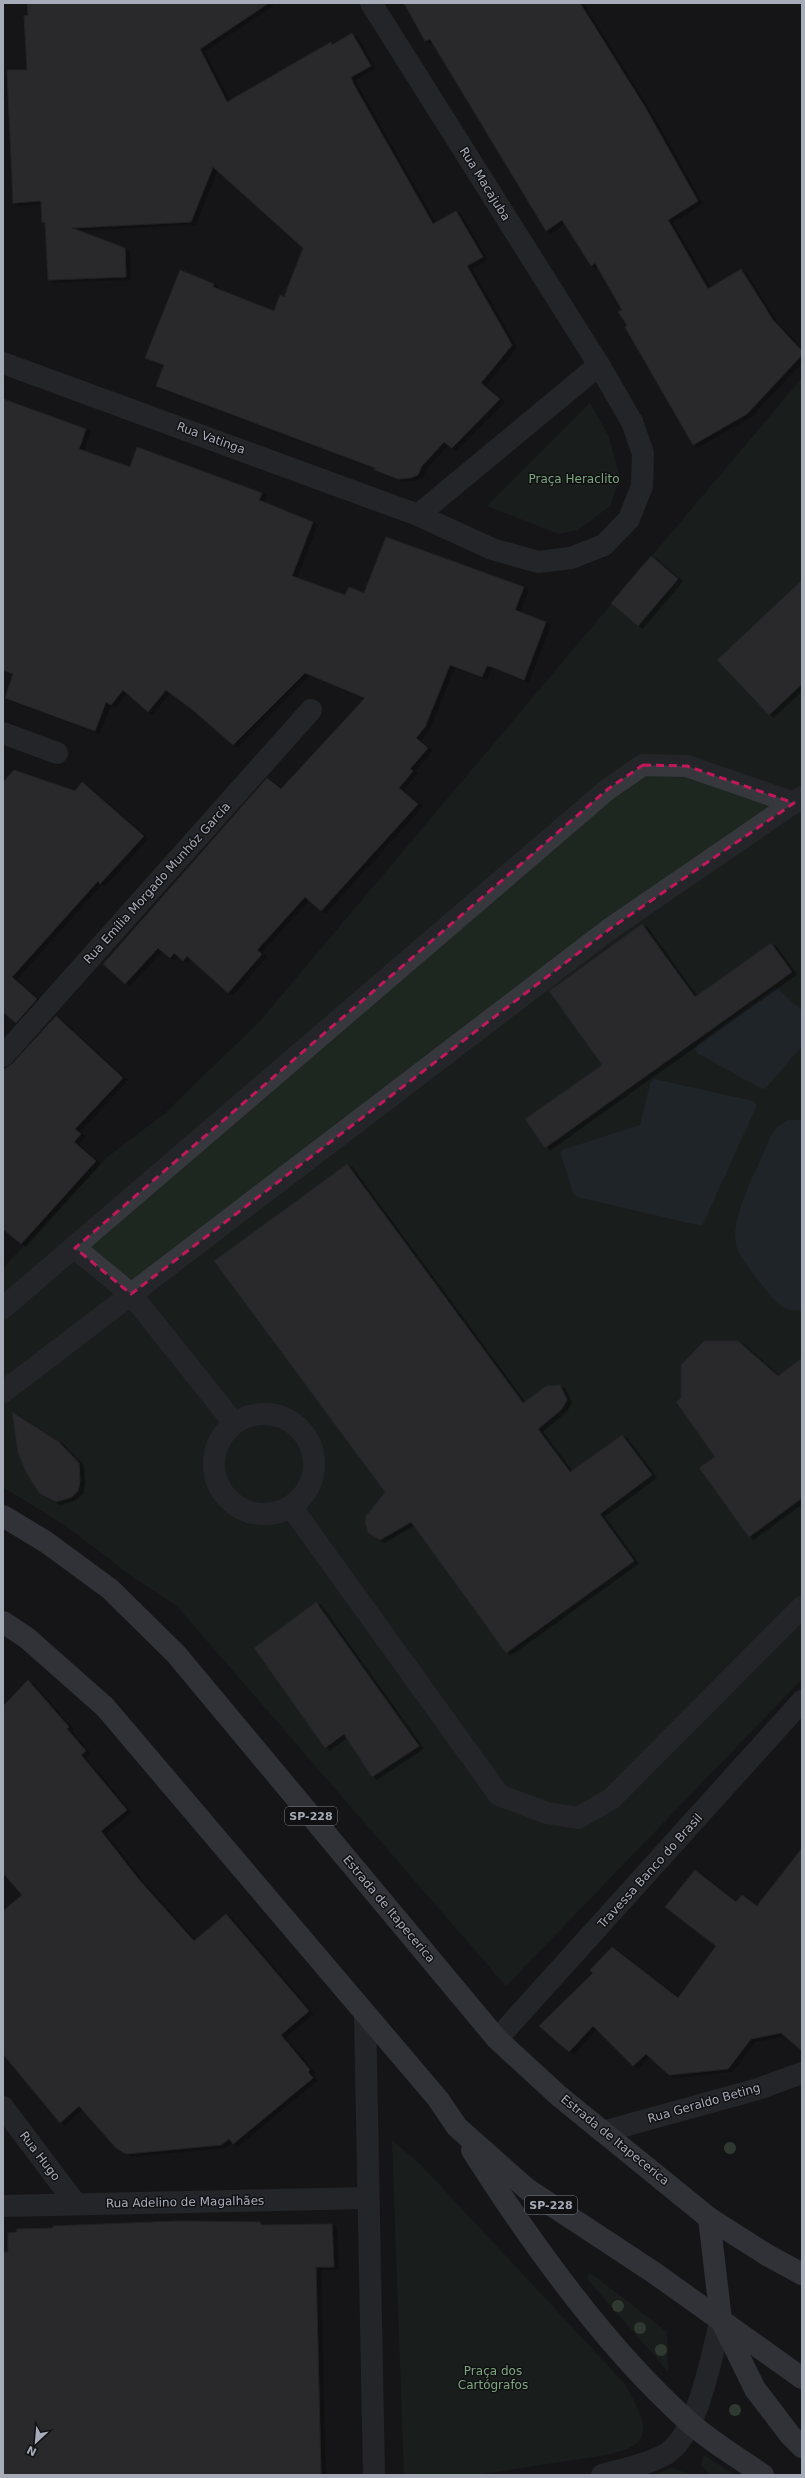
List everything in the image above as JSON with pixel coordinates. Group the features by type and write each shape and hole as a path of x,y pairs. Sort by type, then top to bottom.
{"main road":[{"name":"Estrada de Itapecerica","path":"4,1515 46,1542 110,1589 176,1654 497,2039 560,2096 606,2131 709,2218 767,2255 802,2274"},
{"name":"SP-228","path":"3,1622 27,1638 104,1707 438,2099 457,2127 527,2189 721,2320 802,2378"},
{"path":"457,2127 503,2199 597,2324 690,2424 763,2475"},
{"path":"709,2218 721,2320 755,2389 790,2436 802,2448"}],"street":[{"name":"Rua Macajuba","path":"371,3 599,365"},
{"name":"Rua Vatinga","path":"3,363 418,515"},
{"path":"599,365 632,422 643,453 642,486 629,519 604,545 571,558 538,562 492,549 418,515 599,365"},
{"name":"Rua Emília Morgado Munhóz García","path":"3,1056 311,710"},
{"path":"3,733 57,753"},
{"path":"3,1308 75,1248 608,789 643,765 687,766 798,800"},
{"path":"3,1392 611,928 798,800"},
{"path":"75,1248 131,1294 234,1423"},
{"path":"265,1413 295,1424 314,1450 312,1483 292,1508 261,1516 232,1505 215,1479 215,1448 234,1423 265,1413"},
{"path":"292,1508 499,1795 546,1813 578,1818 611,1799 802,1607"},
{"name":"Travessa Banco do Brasil","path":"497,2039 802,1701"},
{"path":"365,2015 367,2198 374,2475"},
{"name":"Rua Geraldo Beting","path":"606,2131 758,2089 802,2073"},
{"name":"Rua Hugo","path":"3,2107 76,2204"},
{"name":"Rua Adelino de Magalhães","path":"3,2206 367,2198"},
{"path":"602,2475 640,2465 666,2454 674,2446 690,2424 705,2382 721,2320"}],"highlighted area":[{"path":"643,765 687,766 794,803 611,928 131,1294 75,1248 608,789"}],"green space":[{"path":"802,378 802,1679 506,1986 176,1605 134,1578 66,1526 3,1487 3,1268 106,1158 163,1115 260,1021"},
{"name":"Praça Heraclito","path":"590,403 608,435 620,477 610,506 578,530 559,534 487,506"},
{"name":"Praça dos Cartógrafos","path":"392,2140 421,2165 625,2384 641,2416 643,2425 643,2433 640,2440 633,2446 612,2454 475,2475 404,2475"},
{"path":"588,2274 593,2275 667,2332 668,2371 588,2280"},
{"path":"704,2455 735,2475 710,2475 701,2464"},
{"path":"672,2468 691,2475 654,2475"}],"shaded area":[{"path":"773,989 778,989 802,1011 802,1046 766,1088 762,1089 697,1053 695,1049 698,1043"},
{"path":"654,1079 753,1101 757,1105 702,1226 577,1197 573,1193 561,1154 562,1150 640,1125 650,1084"},
{"path":"788,1120 802,1120 802,1310 790,1310 780,1306 776,1302 743,1259 737,1248 735,1237 740,1208 771,1136 777,1127"}],"building":[{"path":"27,3 269,3 200,49 227,102 331,42 332,45 352,33 371,66 351,77 353,83 433,224 456,211 483,257 467,266 512,345 481,383 500,399 452,448 444,442 422,466 418,475 410,478 398,479 375,470 375,468 156,386 164,365 145,358 180,270 214,284 213,287 274,311 280,295 284,297 303,248 213,167 191,222 72,228 125,248 126,277 48,280 45,222 42,223 41,201 13,203 7,70 27,70 24,16 28,15"},
{"path":"404,3 580,3 645,107 698,201 668,220 708,289 741,269 773,320 802,351 802,355 747,414 693,445 625,327 627,325 618,312 622,310 595,263 591,266 562,220 546,231 430,39 425,41"},
{"path":"3,399 86,429 79,449 130,467 137,447 262,493 259,500 313,522 292,576 345,595 349,587 364,593 386,537 524,587 515,610 546,622 524,680 492,667 487,666 482,677 450,665 425,727 416,738 428,748 410,769 413,771 399,788 418,804 321,911 305,897 257,950 262,954 228,993 187,956 183,961 174,953 170,958 158,948 125,984 103,964 267,778 281,789 365,698 305,673 233,745 194,711 166,690 148,712 123,690 111,705 106,702 95,731 5,698 13,674 3,670"},
{"path":"651,556 678,579 638,626 611,603"},
{"path":"802,580 802,684 769,715 717,660"},
{"path":"14,770 75,791 82,782 144,836 100,884 98,881 12,977 37,999 16,1023 3,1012 3,782"},
{"path":"642,924 695,997 771,943 792,972 545,1148 525,1119 602,1065 549,991"},
{"path":"56,1016 123,1078 75,1129 81,1134 74,1142 96,1161 21,1244 3,1229 3,1070 12,1064"},
{"path":"347,1164 523,1403 546,1386 560,1385 567,1400 562,1409 538,1429 570,1472 622,1435 652,1475 600,1514 634,1561 506,1653 411,1522 380,1540 368,1533 365,1523 366,1516 385,1492 214,1261"},
{"path":"704,1341 738,1341 778,1376 802,1358 802,1498 749,1537 699,1468 715,1457 676,1402 681,1398 681,1365"},
{"path":"12,1412 59,1442 79,1463 80,1481 78,1491 72,1497 56,1502 39,1493 26,1472 18,1453"},
{"path":"316,1602 419,1746 372,1777 344,1734 325,1748 254,1648"},
{"path":"28,1680 69,1727 67,1729 86,1751 81,1755 127,1810 101,1831 140,1881 194,1941 226,1914 309,2011 281,2035 310,2070 308,2072 313,2078 233,2144 229,2139 221,2145 126,2154 116,2148 79,2106 60,2123 3,2054 3,1911 22,1895 3,1873 3,1706"},
{"path":"802,1848 802,2051 781,2033 751,2039 728,2069 669,2075 646,2054 633,2066 593,2026 569,2052 539,2026 593,1973 590,1970 612,1947 678,1998 716,1946 665,1907 695,1870 736,1902 742,1895 757,1906"},
{"path":"179,2221 260,2222 261,2225 332,2224 334,2267 316,2267 321,2475 3,2475 3,2252 8,2252 8,2233 17,2232 17,2229 53,2228 53,2226"}]}
